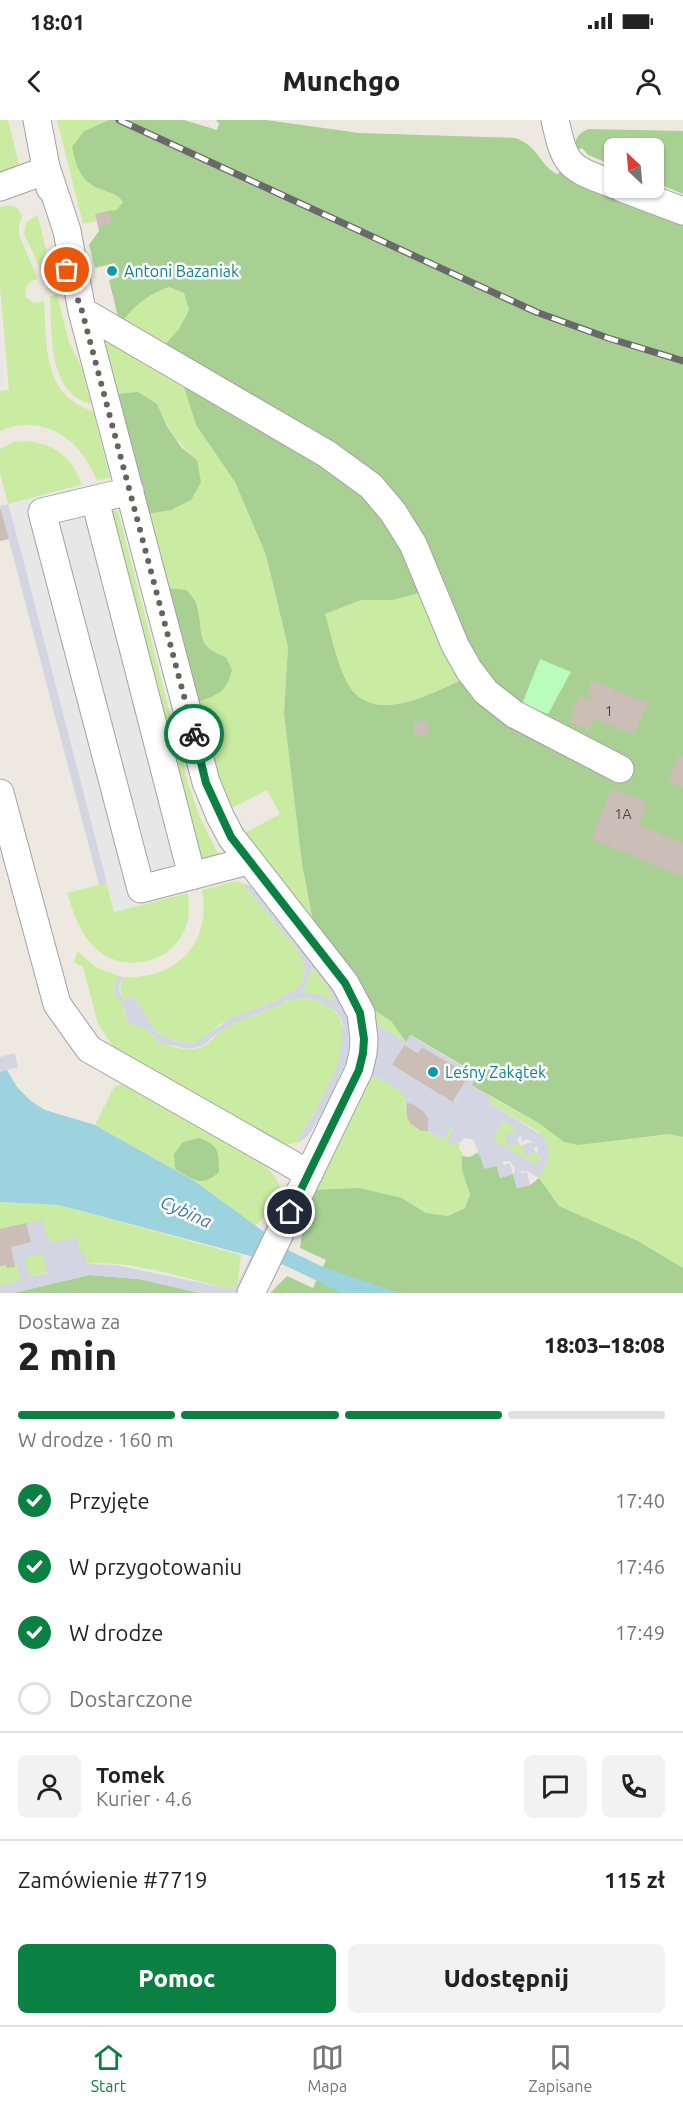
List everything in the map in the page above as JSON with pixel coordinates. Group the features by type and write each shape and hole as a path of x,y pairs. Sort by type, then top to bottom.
{"street":[{"path":"37,120 60,249 82,311 206,783 231,837 345,983 360,1013 364,1039 359,1070 252,1292"},
{"path":"555,120 567,159 576,168 604,180"},
{"path":"0,187 47,170"},
{"path":"649,198 683,211"},
{"path":"82,311 327,454 370,486 393,512 413,544 455,645 469,670 486,692 514,714 620,769"},
{"path":"130,491 42,512 141,889 248,861"},
{"path":"95,500 192,876"},
{"path":"0,793 57,1004 89,1049 309,1174"}],"green space":[{"path":"0,120 8,120 19,164 0,176"},
{"path":"57,120 109,120 84,131 89,184 118,195 123,203 117,210 95,214 97,221 83,224"},
{"path":"109,120 184,120 217,130 219,124 216,120 266,120 359,133 515,138 529,146 546,166 557,174 561,171 573,181 604,193 604,198 616,198 683,225 683,1137 669,1134 578,1145 564,1142 537,1122 471,1085 477,1074 411,1035 406,1042 391,1021 371,1008 354,971 313,921 302,864 284,714 288,647 266,555 235,482 196,425 183,384 160,350 179,329 189,310 184,293 169,287 154,294 136,306 120,325 109,280 119,277 115,263 95,268 89,245 99,231 98,226 111,223 108,211 117,210 123,202 116,195 98,188 85,179 76,162 72,147 84,131","holes":["427,591 464,679 433,693 399,704 382,705 367,702 354,692 344,676 325,614 361,600 393,600"]},
{"path":"589,129 683,131 683,194 664,186 664,138 604,138 604,162 588,155 582,148 576,150 578,137"},
{"path":"9,205 17,208 22,216 19,235 38,279 28,285 26,297 34,303 44,301 50,366 64,393 76,403 93,411 110,477 97,481 82,453 59,433 31,425 16,426 0,431 0,391 9,390 0,288 0,207"},
{"path":"36,215 53,279 46,281 24,234 26,223"},
{"path":"170,287 184,293 189,310 179,329 160,350 120,325 142,302"},
{"path":"57,294 69,342 81,366 91,404 77,397 66,387 59,374 52,343 50,296"},
{"path":"104,335 183,384 196,425 235,482 266,555 288,647 284,714 302,864 313,921 241,835 280,814 267,790 228,810 197,702 226,657 205,643 200,630 197,604 167,588 148,514 171,510 197,460 174,435 157,404 117,394 103,340"},
{"path":"138,392 157,404 167,426 181,447 197,460 201,482 191,500 171,510 148,514 117,394"},
{"path":"26,441 45,445 61,454 73,467 82,485 8,504 0,473 0,449 14,442"},
{"path":"118,511 188,783 200,818 218,854 214,858 202,859 197,855 110,512"},
{"path":"167,588 187,590 196,604 202,638 209,648 226,657 232,670 227,683 220,692 197,702"},
{"path":"427,591 464,679 433,693 399,704 382,705 367,702 354,692 344,676 324,614 361,600 393,600"},
{"path":"540,659 571,672 548,714 522,704"},
{"path":"235,881 242,883 300,953 305,968 303,979 298,988 266,1005 220,1024 196,1043 178,1042 159,1035 132,995 126,1001 122,995 120,987 124,977 160,972 175,965 196,941 204,909 202,890"},
{"path":"107,883 114,912 188,893 188,920 178,942 156,958 130,963 104,955 93,946 80,928 67,893"},
{"path":"77,951 96,967 119,976 114,993 124,1007 124,1013 156,1039 178,1048 202,1047 228,1026 289,1000 316,1001 325,1004 338,1015 343,1030 342,1048 328,1088 299,1136 300,1142 284,1145 269,1141 113,1047 98,1024 83,967 74,962"},
{"path":"314,969 335,1002 303,992 311,970"},
{"path":"371,1008 391,1021 406,1042 374,1023"},
{"path":"372,1077 377,1077 399,1090 405,1098 405,1110 421,1131 428,1131 443,1140 451,1127 454,1129 460,1142 459,1149 463,1154 462,1170 470,1193 465,1208 448,1216 426,1213 402,1198 312,1190 365,1082"},
{"path":"129,1082 264,1165 279,1184 280,1207 276,1205 255,1226 196,1182 95,1125 114,1087"},
{"path":"491,1097 537,1122 564,1142 669,1134 683,1137 683,1268 638,1241 559,1206 539,1178 549,1158 539,1132 488,1102"},
{"path":"503,1121 518,1130 508,1146 519,1144 522,1145 525,1156 536,1153 541,1156 536,1166 492,1140"},
{"path":"199,1138 211,1143 219,1159 219,1172 202,1181 197,1181 175,1169 174,1154 183,1142"},
{"path":"477,1153 497,1166 500,1178 513,1174 517,1188 530,1185 539,1178 559,1206 638,1241 683,1268 683,1293 270,1293 287,1276 313,1288 326,1260 300,1248 304,1218 300,1216 312,1190 359,1188 402,1198 426,1213 448,1216 465,1208 470,1194 462,1170 462,1156 470,1157"},
{"path":"0,1202 59,1205 241,1255 237,1287 226,1288 156,1270 102,1263 64,1268 0,1286"},
{"path":"89,1275 139,1279 200,1293 13,1293"}],"shaded area":[{"path":"0,324 5,387 0,387"},
{"path":"100,480 206,888 114,912 8,504"},
{"path":"8,504 107,883 99,885 0,506"},
{"path":"242,883 255,887 327,975 348,1015 348,1057 320,1118 308,1136 300,1142 299,1136 314,1114 334,1074 340,1055 343,1026 335,1010 305,998 288,1000 234,1023 203,1046 189,1049 161,1043 145,1028 129,1023 124,1007 114,993 119,976 124,977 119,986 120,994 126,1001 132,995 159,1035 178,1042 195,1043 231,1018 266,1005 298,988 305,968 300,953","holes":["314,969 335,1002 319,995 303,992 311,970"]},
{"path":"374,1023 406,1042 410,1035 477,1075 472,1085 491,1097 488,1102 543,1136 548,1146 549,1158 539,1178 527,1171 520,1171 521,1173 527,1172 530,1185 517,1188 513,1175 515,1169 510,1161 503,1161 504,1165 510,1163 513,1174 500,1178 497,1166 484,1169 474,1140 465,1138 458,1141 455,1146 447,1142 454,1129 451,1127 444,1140 428,1131 415,1128 407,1117 405,1098 399,1090 377,1077 372,1077 368,1084 365,1082","holes":["404,1045 418,1053 422,1047 465,1081 454,1102 392,1065","503,1121 517,1130 505,1135 508,1147 519,1144 518,1138 521,1136 522,1142 526,1139 533,1142 522,1145 525,1156 536,1153 534,1148 538,1147 537,1154 541,1157 536,1165 493,1140"]},
{"path":"15,1053 18,1067 0,1072 0,1057"},
{"path":"276,1205 280,1207 238,1293 200,1293 139,1279 89,1275 13,1293 0,1293 0,1286 21,1280 11,1247 30,1242 26,1223 43,1220 46,1235 49,1235 51,1243 77,1237 80,1253 84,1252 87,1264 115,1265 226,1288 236,1287","holes":["43,1254 47,1273 29,1277 25,1258"]}],"water":[{"name":"Cybina","path":"7,1070 17,1087 31,1101 45,1110 95,1125 196,1182 290,1251 323,1267 399,1293 342,1293 284,1265 59,1205 0,1202 0,1072"}],"building":[{"path":"108,211 112,223 98,226 95,214"},
{"path":"0,507 9,539 0,541"},
{"path":"592,680 648,703 634,735 594,719 589,730 569,722 580,695 592,700 593,696 587,694"},
{"path":"427,720 429,734 415,736 413,722"},
{"path":"679,755 683,756 683,788 668,781"},
{"path":"612,788 648,803 639,825 683,843 683,877 591,839"},
{"name":"Leśny Zakątek","path":"404,1045 418,1053 422,1047 469,1075 453,1102 392,1065"},
{"path":"406,1103 413,1104 424,1112 428,1118 428,1131 421,1131 410,1123"},
{"path":"26,1223 31,1242 11,1247 15,1267 0,1266 0,1229"}],"railway":[{"path":"119,120 536,312 608,338 683,361"}],"way so far":[{"path":"67,270 82,311 194,734"}],"place":[{"name":"Antoni Bazaniak","path":"112,271"},
{"name":"Leśny Zakątek","path":"433,1072"}],"route":[{"path":"194,734 206,783 231,837 345,983 360,1013 364,1039 359,1070 290,1212"}]}
